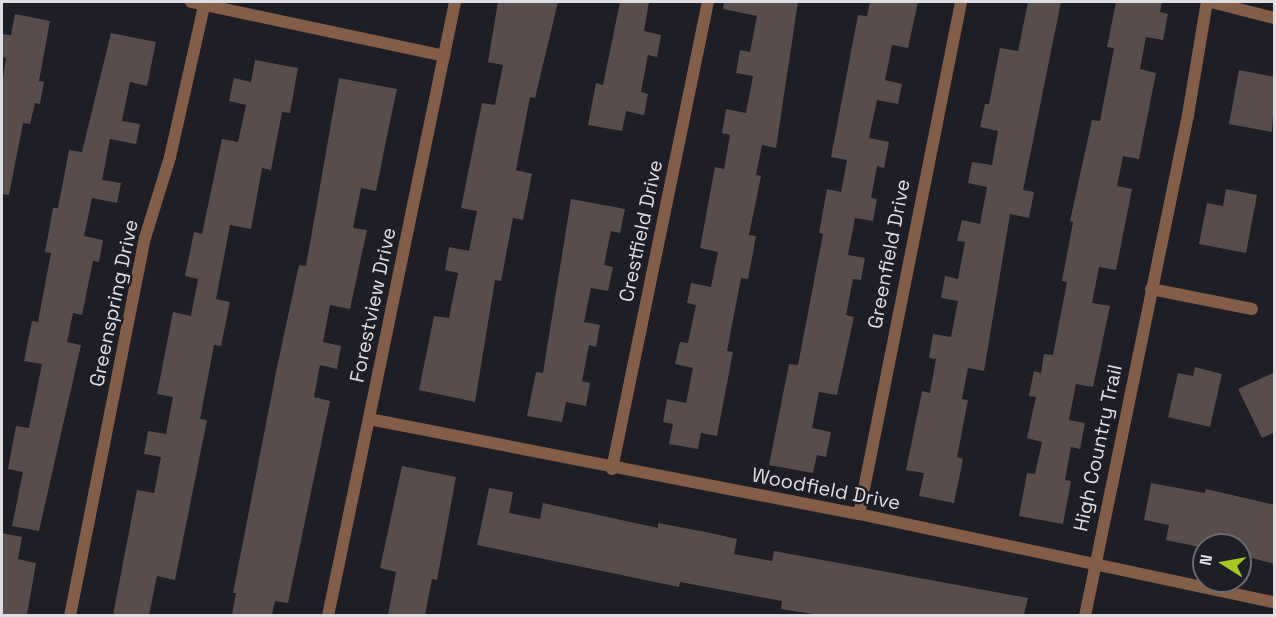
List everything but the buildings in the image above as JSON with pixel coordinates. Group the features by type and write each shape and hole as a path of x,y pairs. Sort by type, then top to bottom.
{"street":[{"path":"191,2 205,3 444,56"},
{"name":"Forestview Drive","path":"328,615 455,2"},
{"name":"Crestfield Drive","path":"612,469 708,2"},
{"name":"Greenfield Drive","path":"859,514 961,2"},
{"name":"High Country Trail","path":"1085,615 1209,2 1275,18"},
{"name":"Greenspring Drive","path":"70,615 145,238 170,157 205,3"},
{"path":"1151,289 1252,309"},
{"name":"Woodfield Drive","path":"369,419 612,469 859,514 1275,602"}]}
